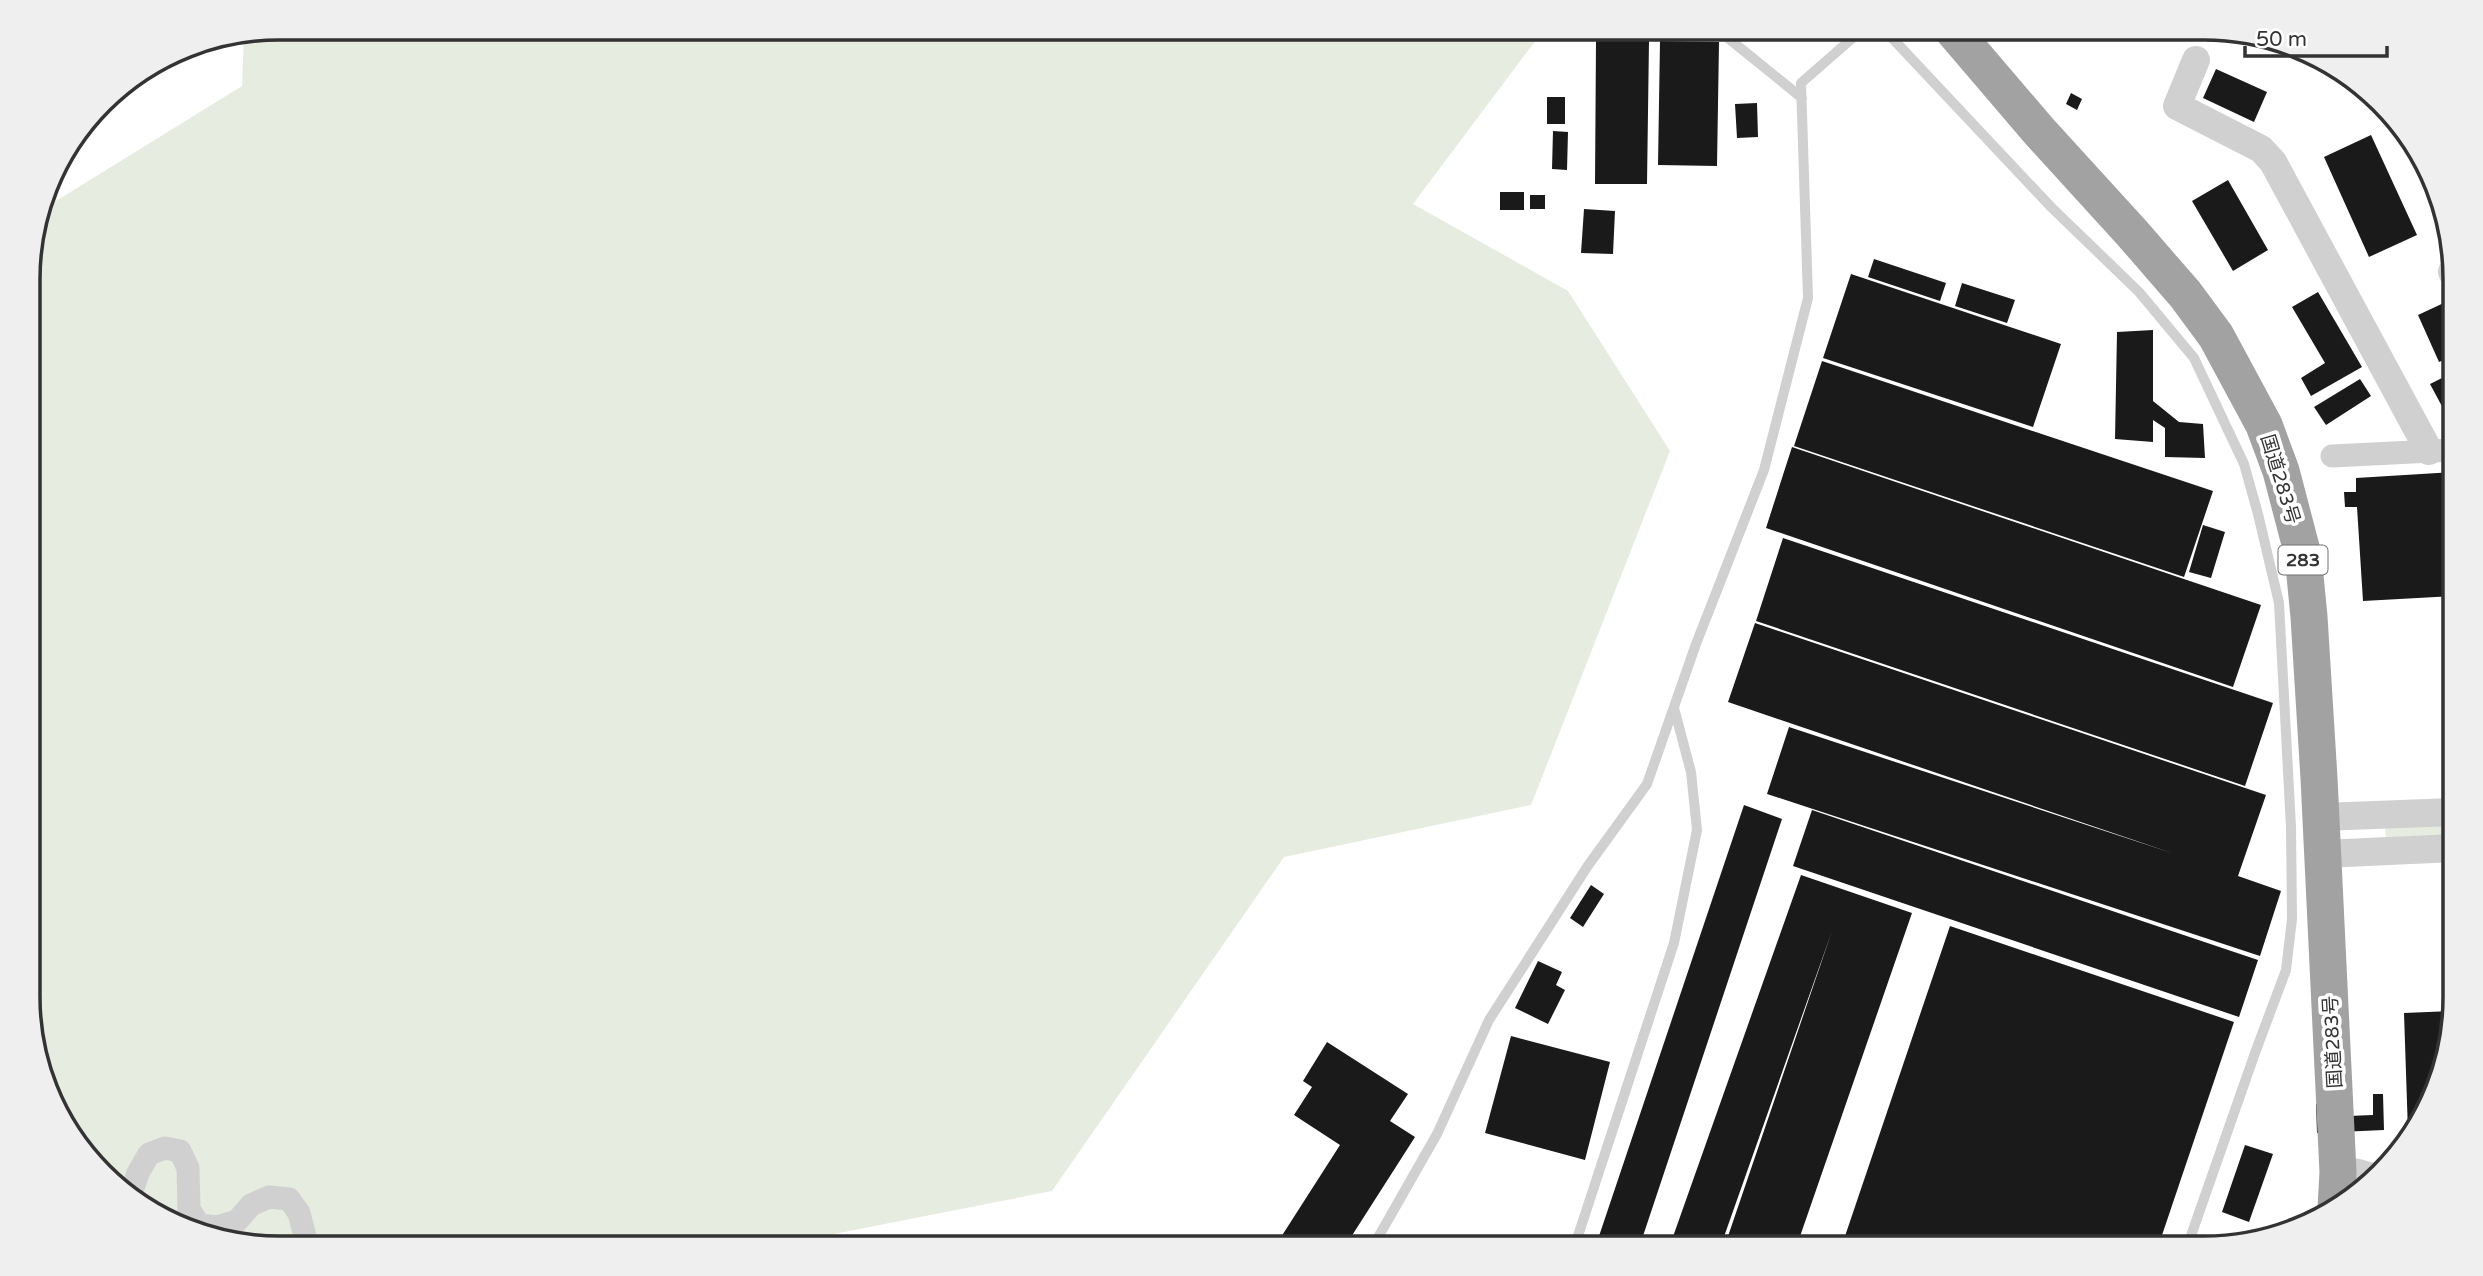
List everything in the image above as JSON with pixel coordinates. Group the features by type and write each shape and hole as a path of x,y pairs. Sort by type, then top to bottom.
{"highway":[{"name":"国道283号","path":"1962,40 2185,294 2216,336 2244,383 2264,425 2281,471 2303,555 2331,817"},
{"name":"国道283号","path":"1983,40 2189,270 2224,316 2256,365 2301,471 2319,538 2328,604 2332,854 2355,1177"}],"street":[{"path":"2196,60 2177,106 2261,149 2273,162 2441,451 2332,456"},
{"path":"2331,817 2443,812"},
{"path":"2332,854 2443,849"},
{"path":"134,1185 149,1154 165,1148 180,1151 188,1168 189,1209 196,1221"},
{"path":"217,1227 237,1221 251,1205 269,1197 289,1199 299,1213 305,1236"}],"lane":[{"path":"1730,40 1802,98"},
{"path":"1379,1235 1437,1134 1489,1020 1587,867 1647,784 1696,644 1764,470 1808,298 1801,83 1850,40"},
{"path":"1894,40 2051,207 2139,292 2194,358 2244,464 2258,514 2279,603 2291,827 2292,919 2286,970 2192,1235"},
{"path":"1578,1235 1674,943 1697,831 1691,772 1674,706"}],"shaded area":[{"path":"279,40 1536,40 1413,204 1568,291 1670,451 1531,805 1284,857 1052,1191 825,1236 279,1236 233,1231 202,1223 174,1211 122,1176 100,1154 81,1129 53,1074 42,1028 41,264 53,203 242,86 244,43"},
{"path":"2443,825 2443,837 2386,840 2385,827"}],"building":[{"path":"1596,40 1649,40 1647,184 1595,184"},
{"path":"1660,41 1719,42 1717,166 1658,165"},
{"path":"2216,69 2267,92 2254,122 2203,98"},
{"path":"2071,93 2082,99 2077,110 2066,104"},
{"path":"1547,97 1565,97 1565,124 1547,124"},
{"path":"1757,103 1758,137 1737,138 1735,104"},
{"path":"1553,131 1568,132 1567,170 1552,169"},
{"path":"2371,135 2417,235 2369,257 2324,157"},
{"path":"2228,180 2268,250 2233,271 2192,201"},
{"path":"1500,192 1524,192 1524,210 1500,210"},
{"path":"1530,195 1545,195 1545,209 1530,209"},
{"path":"1584,209 1615,211 1613,254 1581,253"},
{"path":"1874,259 1946,283 1940,301 1868,277"},
{"path":"1851,274 2061,344 2033,427 1823,358"},
{"path":"1962,283 2015,300 2007,323 1955,306"},
{"path":"2318,292 2362,367 2311,396 2301,378 2325,363 2292,307"},
{"path":"2443,303 2443,360 2439,362 2418,315"},
{"path":"2153,330 2153,401 2179,422 2203,424 2205,458 2165,457 2165,428 2153,420 2153,442 2115,439 2117,332"},
{"path":"1822,361 2213,491 2184,577 1794,446"},
{"path":"2443,378 2443,408 2430,384"},
{"path":"2360,379 2371,396 2326,425 2314,407"},
{"path":"1792,447 2261,605 2233,687 1766,528"},
{"path":"2443,473 2443,597 2363,601 2357,507 2345,507 2344,492 2356,492 2356,478"},
{"path":"2203,525 2225,532 2211,578 2189,572"},
{"path":"1783,538 2273,703 2245,786 1756,621"},
{"path":"1755,623 2266,795 2238,876 2281,891 2260,956 1767,794 1789,727 2172,853 1728,702"},
{"path":"1744,805 1782,819 1643,1235 1599,1235"},
{"path":"1812,810 2258,960 2239,1017 1793,866"},
{"path":"1801,875 1912,913 1800,1235 1728,1235 1832,931 1725,1235 1674,1235"},
{"path":"1591,885 1604,894 1583,927 1570,918"},
{"path":"1950,926 2234,1022 2162,1235 1845,1235"},
{"path":"1538,961 1562,972 1556,985 1565,990 1548,1024 1515,1008"},
{"path":"2442,1011 2430,1074 2408,1120 2404,1013"},
{"path":"1511,1036 1610,1062 1585,1160 1485,1133"},
{"path":"1327,1042 1408,1094 1390,1121 1415,1137 1352,1235 1282,1235 1340,1145 1294,1115 1312,1087 1303,1081"},
{"path":"2373,1094 2383,1094 2384,1130 2317,1133 2316,1104 2323,1104 2324,1117 2373,1115"},
{"path":"2245,1145 2273,1154 2249,1222 2222,1212"}]}
